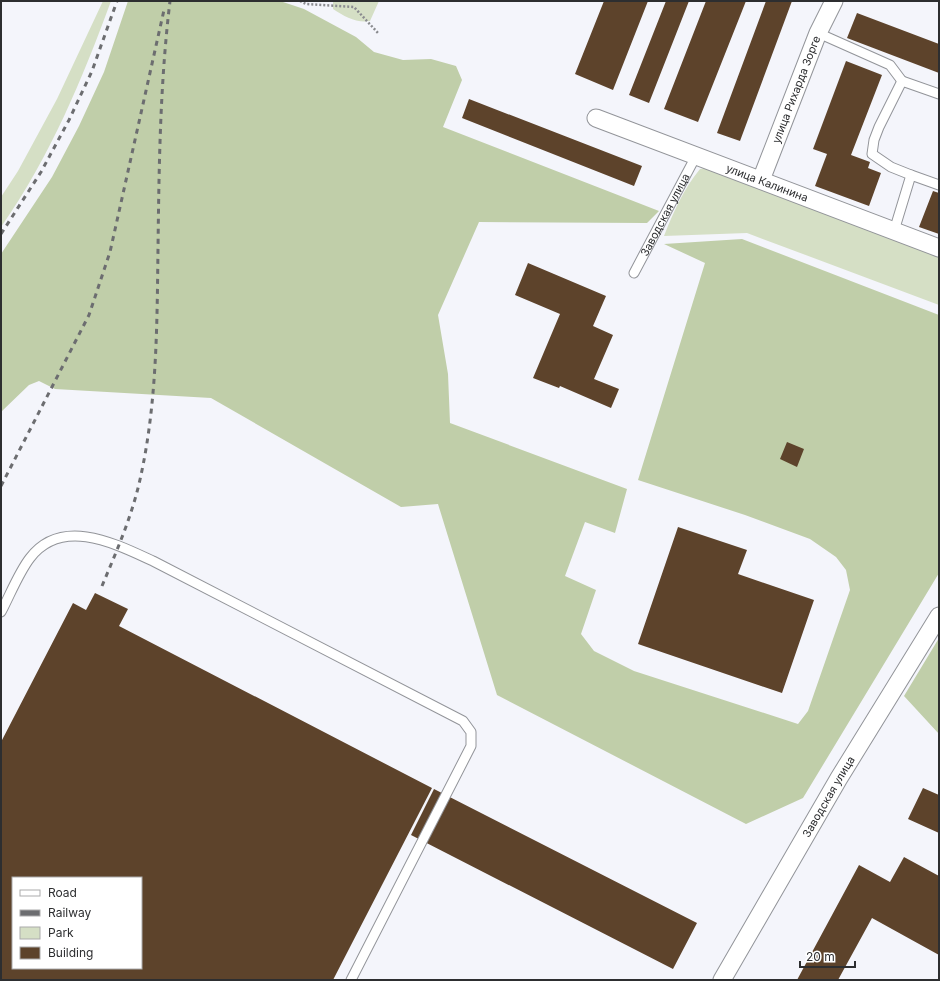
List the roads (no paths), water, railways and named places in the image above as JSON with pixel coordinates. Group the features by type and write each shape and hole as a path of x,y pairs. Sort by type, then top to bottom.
{"street":[{"name":"улица Рихарда Зорге","path":"761,180 818,33 834,1"},
{"name":"улица Калинина","path":"596,118 939,248"},
{"name":"Заводская улица","path":"722,980 839,778 939,616"}],"lane":[{"path":"818,33 890,65 902,81 939,94"},
{"path":"902,81 879,127 874,140 872,154 891,167 939,185"},
{"name":"Заводская улица","path":"634,273 696,156"},
{"path":"894,231 912,175"},
{"path":"1,612 30,558 41,546 55,538 78,535 104,540 153,561 463,721 471,732 471,746 351,980"}],"railway":[{"path":"1,234 41,172 69,120 92,71 117,1"},
{"path":"102,586 134,504 141,475 150,419 155,363 162,94 170,1"},
{"path":"1,486 89,315 110,252 164,10"}]}
